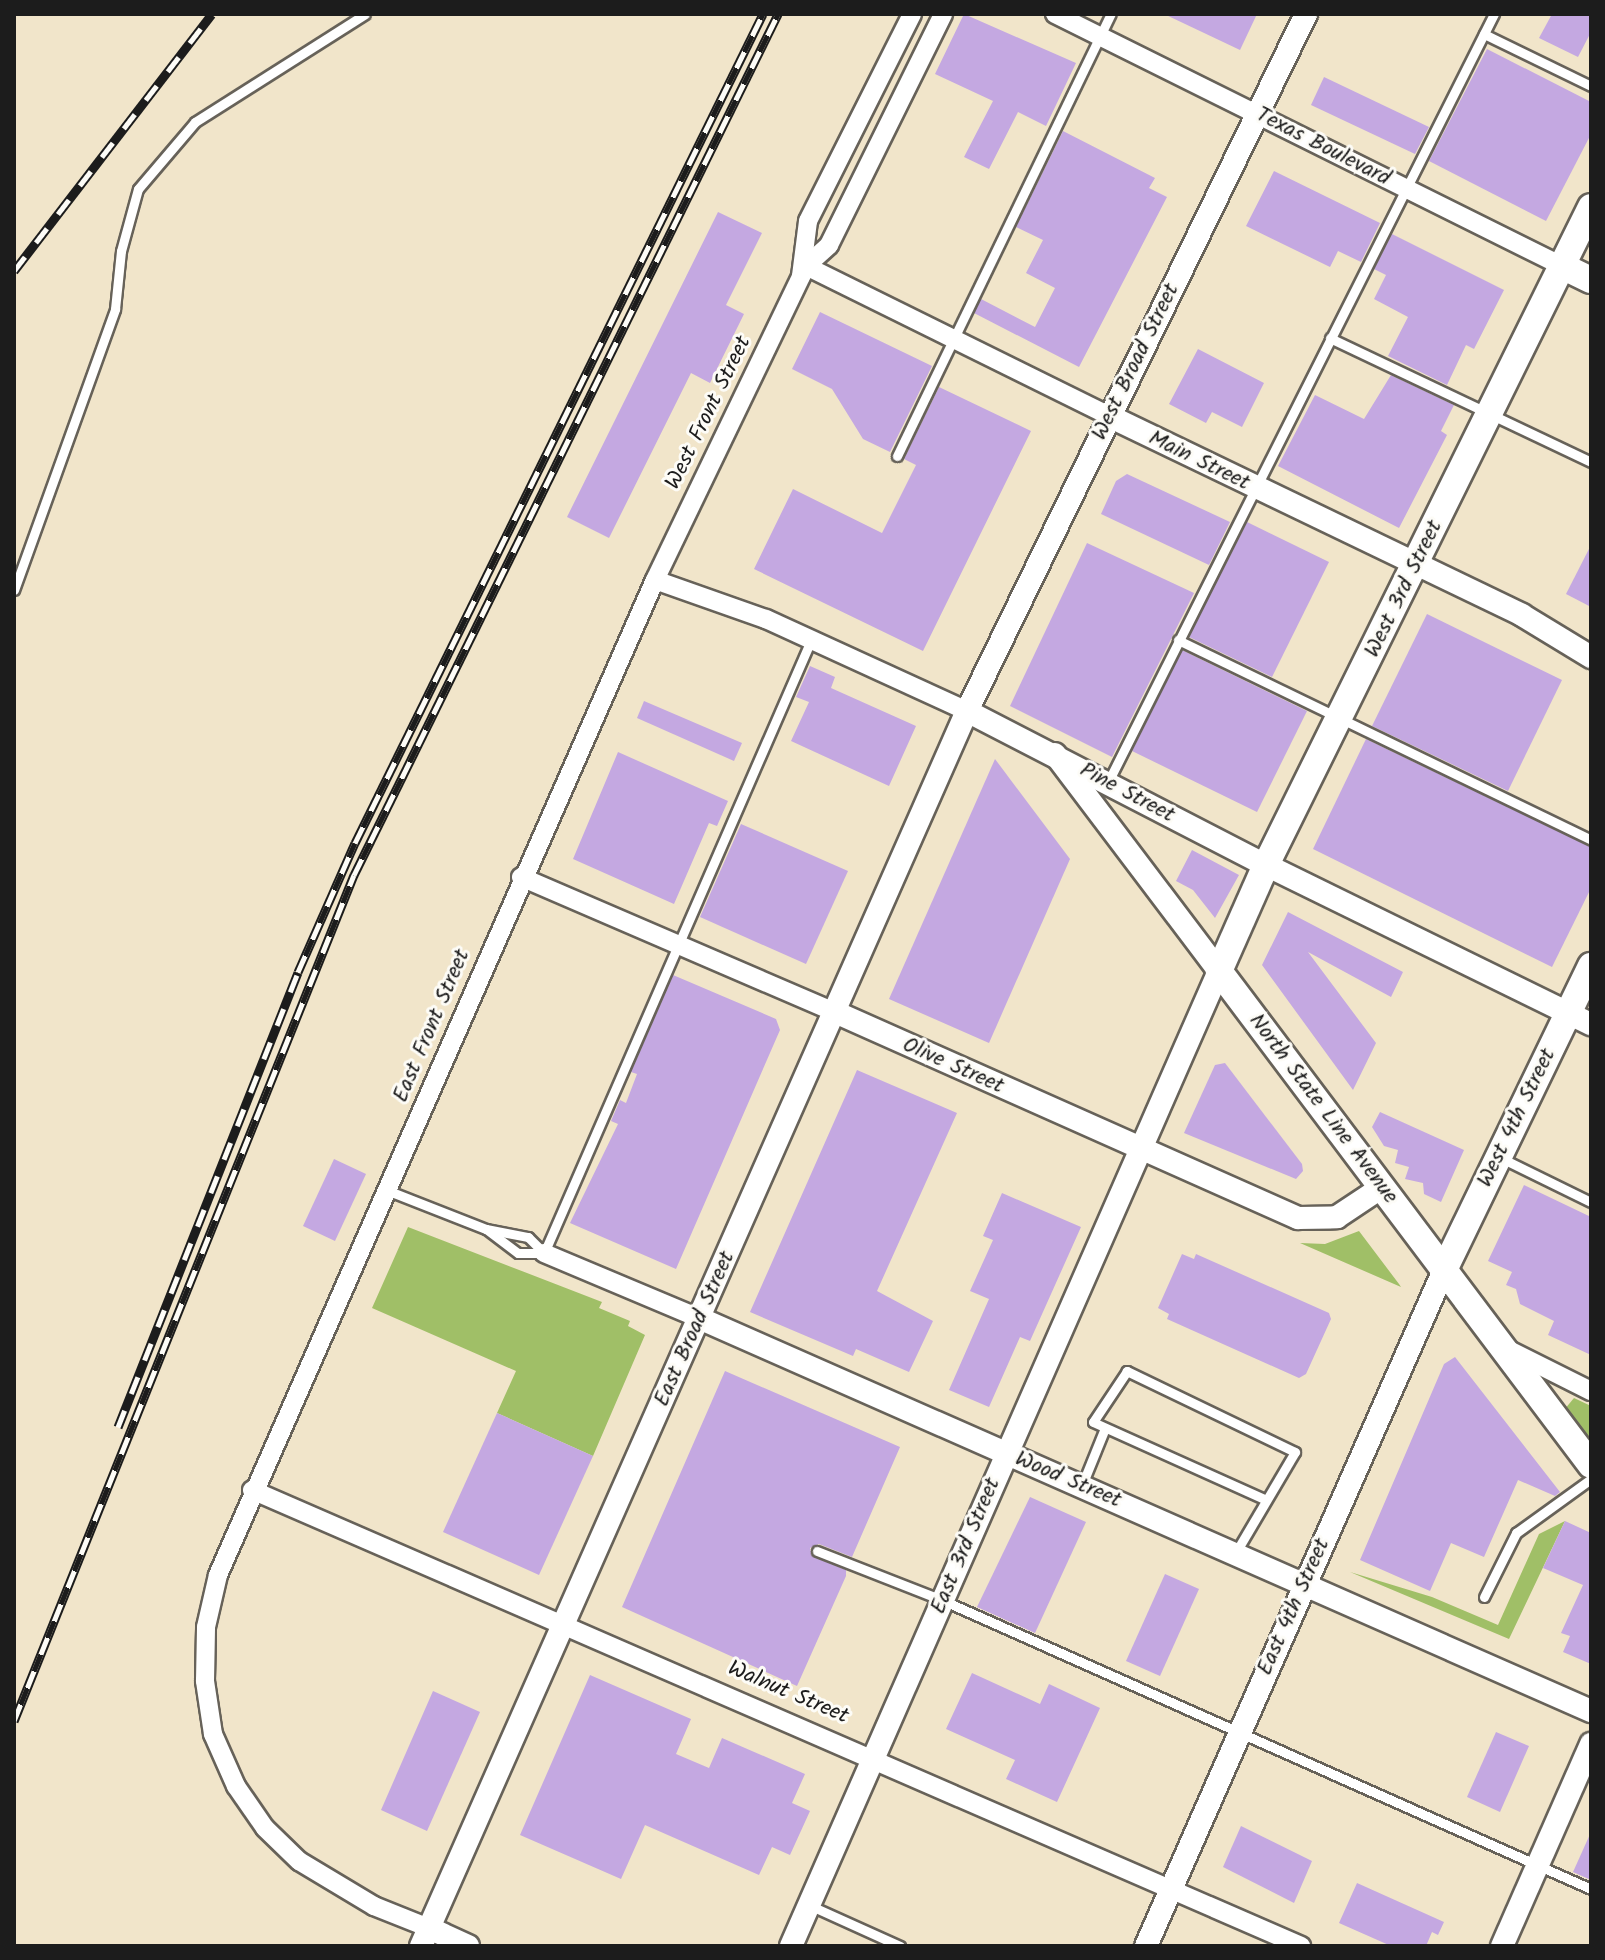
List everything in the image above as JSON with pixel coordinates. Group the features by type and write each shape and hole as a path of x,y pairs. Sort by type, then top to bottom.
{"main road":[{"name":"West 3rd Street","path":"1219,971 1266,865 1591,207"},
{"name":"Texas Boulevard","path":"1562,266 1591,280"},
{"name":"West 4th Street","path":"1444,1270 1498,1156 1580,1018 1591,966"},
{"name":"North State Line Avenue","path":"1219,971 1591,1465"}],"street":[{"name":"West Front Street","path":"806,266 802,246 808,221 912,14"},
{"name":"West Front Street","path":"655,580 806,266 829,245 943,14"},
{"name":"Texas Boulevard","path":"1055,14 1562,266"},
{"name":"West Broad Street","path":"967,711 1306,14"},
{"name":"Main Street","path":"806,266 1254,488 1555,632 1591,657"},
{"name":"Pine Street","path":"655,580 811,640 967,711 1266,865 1580,1018"},
{"name":"East Front Street","path":"425,1937 299,1861 265,1828 236,1786 213,1734 205,1681 206,1627 218,1575 252,1490 389,1191 521,877 655,580"},
{"name":"East Broad Street","path":"425,1937 967,711"},
{"name":"North State Line Avenue","path":"1055,754 1219,971"},
{"name":"Olive Street","path":"521,877 835,1012 1298,1218 1317,1221 1347,1211 1382,1187"},
{"name":"East 3rd Street","path":"791,1946 1219,971"},
{"name":"Wood Street","path":"544,1253 1305,1582 1591,1711"},
{"name":"East 4th Street","path":"1146,1946 1444,1270"},
{"path":"1501,1346 1591,1391"},
{"name":"Walnut Street","path":"252,1490 566,1623 1301,1946"},
{"path":"1502,1946 1591,1744"},
{"path":"425,1937 468,1946"}],"lane":[{"path":"14,590 115,309 123,242 138,189 195,122 365,14"},
{"path":"897,456 1111,14"},
{"path":"1107,785 1494,14"},
{"path":"1484,34 1591,86"},
{"path":"1330,338 1591,462"},
{"path":"544,1253 811,640"},
{"path":"1178,640 1591,840"},
{"path":"1498,1156 1591,1202"},
{"path":"389,1191 486,1229 518,1253 544,1253"},
{"path":"486,1229 509,1229 544,1253"},
{"path":"1236,1552 1264,1499 1295,1452 1127,1371 1093,1422 1264,1499"},
{"path":"1082,1485 1105,1428"},
{"path":"1484,1597 1516,1533 1591,1479"},
{"path":"817,1551 942,1600 1591,1889"},
{"path":"809,1905 900,1946"}],"green space":[{"path":"408,1227 602,1302 599,1308 630,1321 628,1326 645,1335 593,1456 497,1413 516,1371 372,1308"},
{"path":"1359,1231 1401,1287 1300,1243 1325,1244"},
{"path":"1574,1398 1591,1406 1591,1450 1564,1410"},
{"path":"1565,1521 1509,1639 1350,1572 1432,1597 1498,1625 1539,1534"}],"building":[{"path":"964,14 1076,63 1046,126 1018,112 989,169 964,157 993,101 935,74"},
{"path":"1164,14 1257,14 1240,50"},
{"path":"1552,14 1591,14 1591,32 1578,57 1539,38"},
{"path":"1487,49 1591,102 1591,134 1546,221 1429,161"},
{"path":"1324,77 1429,127 1415,154 1311,105"},
{"path":"1063,131 1155,178 1149,188 1167,197 1079,367 974,313 981,299 1035,327 1055,288 1026,273 1043,240 1016,227"},
{"path":"1274,171 1380,223 1361,262 1338,251 1330,267 1246,226"},
{"path":"718,212 762,233 726,305 744,314 710,383 691,373 609,538 567,517"},
{"path":"1392,234 1504,290 1474,349 1466,345 1447,385 1388,356 1408,317 1374,299 1386,275 1374,269"},
{"path":"820,312 932,366 890,452 863,439 832,389 792,369"},
{"path":"1198,349 1264,383 1242,427 1212,412 1206,423 1169,404"},
{"path":"1391,375 1454,405 1441,431 1447,435 1399,528 1278,466 1315,395 1364,419"},
{"path":"939,387 1031,431 923,651 754,569 793,489 882,533 916,465 904,459"},
{"path":"1127,474 1230,522 1209,565 1101,514 1116,481"},
{"path":"1247,522 1329,562 1272,677 1189,637"},
{"path":"1087,543 1194,593 1112,757 1010,706"},
{"path":"1591,545 1591,607 1566,594"},
{"path":"1427,614 1562,680 1508,791 1372,726"},
{"path":"1182,650 1307,711 1257,812 1132,751"},
{"path":"810,666 835,677 831,688 916,726 889,786 791,741 809,702 796,697"},
{"path":"644,701 742,743 734,761 637,718"},
{"path":"1366,739 1591,847 1591,888 1552,967 1313,849"},
{"path":"618,752 728,801 717,826 709,823 674,904 573,859"},
{"path":"995,759 1070,859 989,1043 889,999"},
{"path":"741,824 848,871 806,964 700,917"},
{"path":"1192,850 1239,875 1215,918 1193,890 1176,881"},
{"path":"1288,912 1403,972 1391,997 1308,952 1376,1043 1353,1090 1262,965"},
{"path":"673,975 776,1019 780,1030 676,1269 570,1223 618,1124 611,1121 620,1100 626,1103 637,1074 631,1072"},
{"path":"1225,1063 1302,1164 1303,1171 1296,1179 1184,1133 1215,1065"},
{"path":"857,1070 957,1113 877,1291 933,1321 909,1372 856,1349 853,1356 750,1312"},
{"path":"1380,1112 1464,1150 1441,1202 1424,1194 1423,1183 1405,1179 1409,1167 1395,1163 1398,1150 1384,1146 1372,1127"},
{"path":"334,1159 366,1174 335,1241 303,1226"},
{"path":"1524,1185 1591,1217 1591,1355 1548,1335 1554,1321 1520,1304 1516,1289 1506,1285 1512,1272 1488,1261"},
{"path":"1002,1193 1081,1227 1030,1341 1020,1337 989,1407 949,1390 989,1299 970,1291 993,1240 983,1236"},
{"path":"1182,1254 1194,1259 1196,1254 1329,1313 1331,1319 1306,1374 1299,1378 1167,1319 1169,1314 1158,1308"},
{"path":"1455,1357 1560,1492 1555,1496 1518,1480 1484,1557 1451,1543 1430,1591 1360,1560 1444,1364"},
{"path":"725,1371 900,1447 852,1557 819,1544 810,1548 812,1556 846,1570 846,1576 797,1686 622,1607"},
{"path":"497,1413 593,1456 539,1575 443,1532"},
{"path":"1030,1497 1086,1522 1035,1633 977,1607"},
{"path":"1565,1521 1591,1533 1591,1664 1563,1652 1570,1636 1561,1633 1583,1585 1543,1568"},
{"path":"1165,1574 1199,1589 1160,1676 1126,1661"},
{"path":"972,1673 1040,1704 1049,1684 1100,1708 1057,1802 1006,1779 1015,1760 946,1729"},
{"path":"590,1675 691,1719 676,1754 709,1768 722,1738 805,1774 792,1803 810,1811 790,1855 772,1847 759,1875 645,1825 621,1879 520,1835"},
{"path":"433,1691 480,1712 427,1831 381,1810"},
{"path":"1496,1732 1529,1746 1500,1812 1467,1797"},
{"path":"1241,1826 1312,1861 1294,1903 1223,1867"},
{"path":"1591,1832 1591,1880 1573,1872"},
{"path":"1357,1883 1444,1922 1438,1935 1432,1932 1426,1946 1391,1946 1339,1923"}],"railway":[{"path":"14,271 212,14"},
{"path":"118,1427 298,972 355,843 763,14"},
{"path":"14,1721 354,875 778,14"}]}
